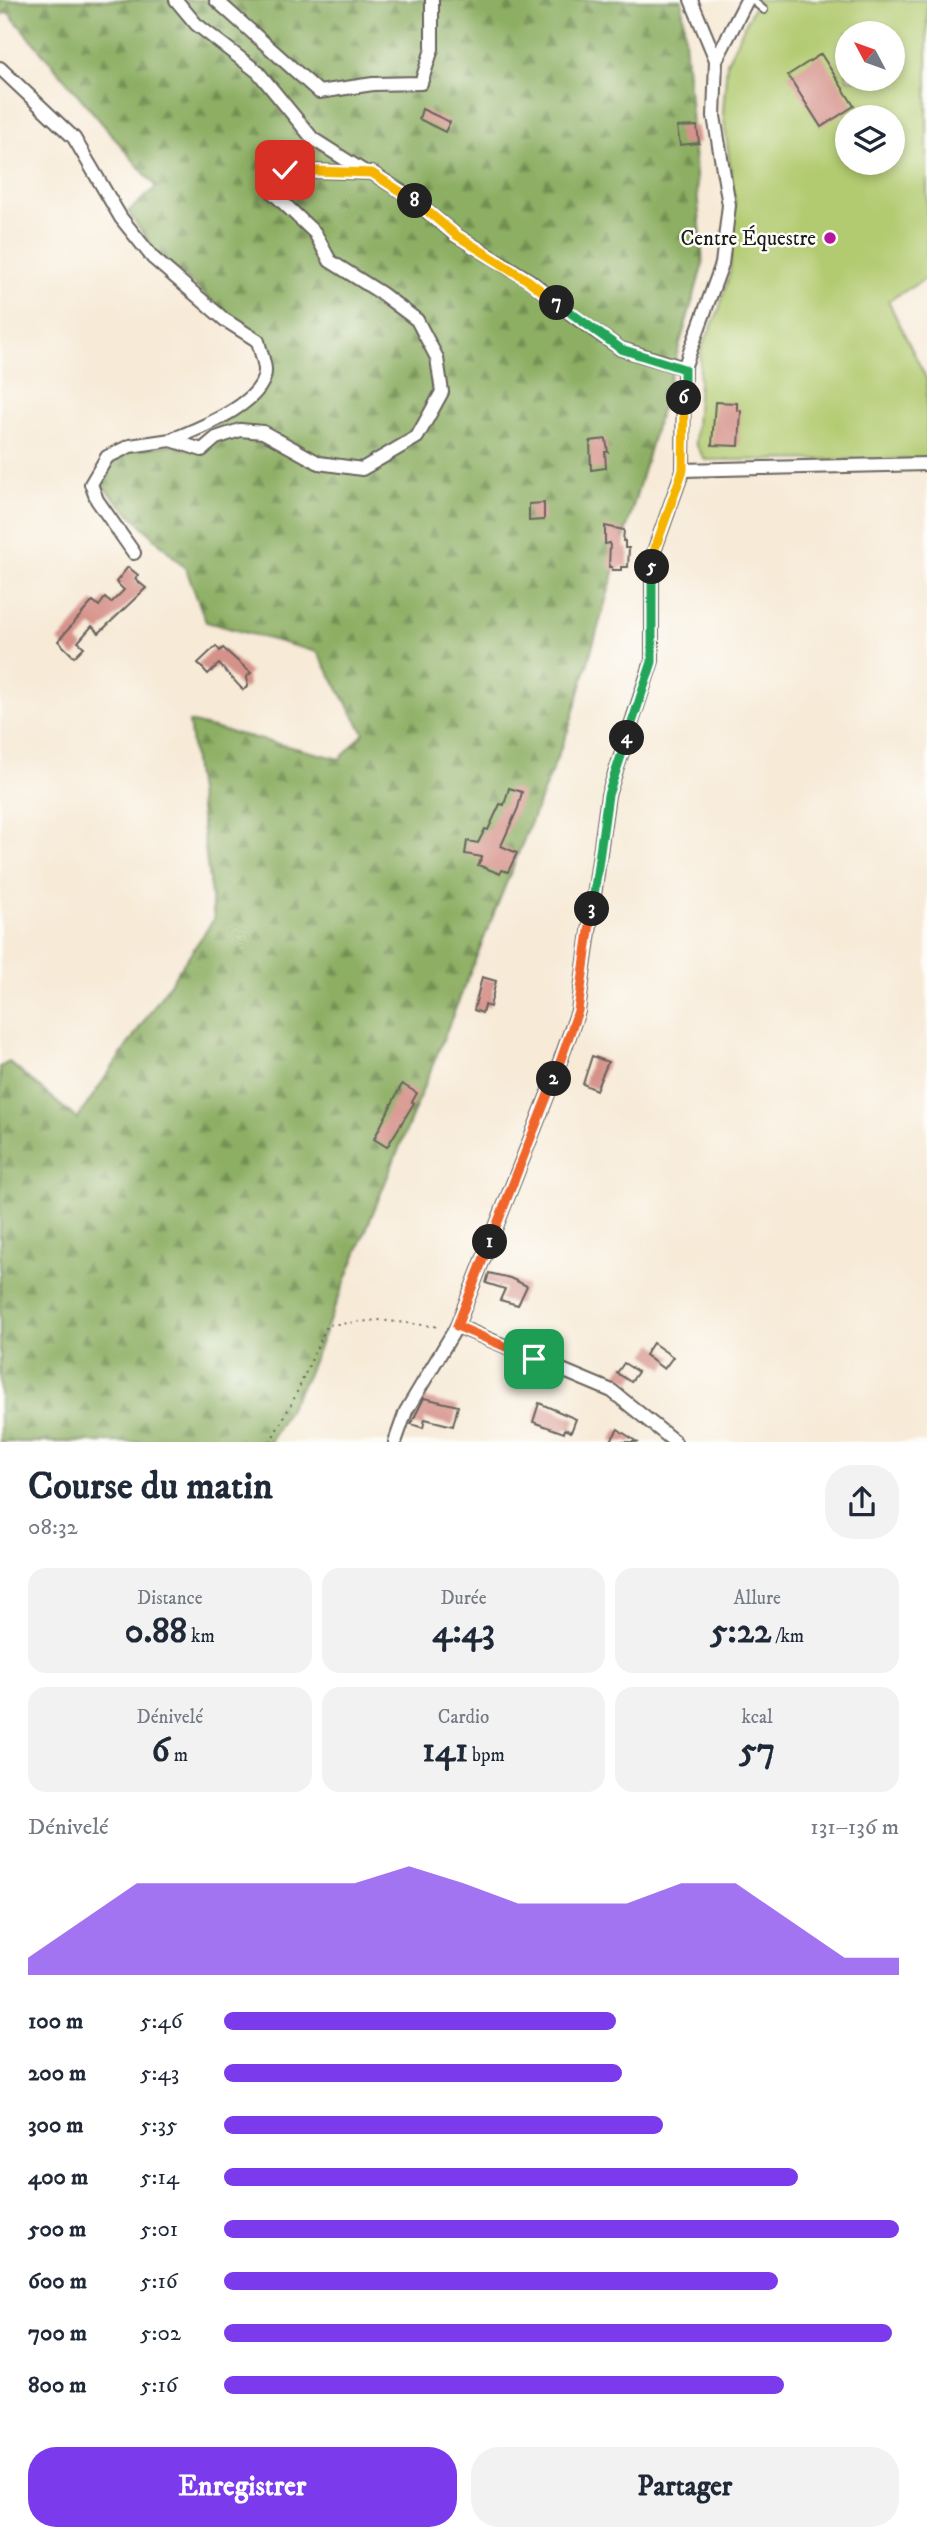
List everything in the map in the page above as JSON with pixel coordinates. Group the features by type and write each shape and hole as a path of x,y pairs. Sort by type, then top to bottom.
{"street":[{"path":"176,0 195,24 258,72 313,139 365,172"},
{"path":"216,0 319,92 373,85 421,83 432,49 432,0"},
{"path":"395,1442 406,1411 450,1327 552,1084 578,1011 608,795 652,662 652,557 683,470 684,369 722,264 729,205 714,116 716,60 691,0"},
{"path":"716,60 747,0"},
{"path":"0,68 74,138 121,218 153,258 226,320 258,341 265,371 258,391 233,410 171,440 130,446 107,457 91,484 97,500 134,553"},
{"path":"171,440 201,450 216,438 240,430 263,432 319,463 362,469 417,437 442,392 437,358 417,320 381,293 330,261 315,233 273,193 285,170 372,173 407,195 456,235 529,281 621,349 684,369"},
{"path":"683,470 927,464"},
{"path":"450,1327 612,1391 676,1442"}],"lane":[{"path":"752,0 764,10"}],"path":[{"path":"270,1442 293,1401 327,1325 379,1320 450,1327"}],"green space":[{"path":"0,0 682,0 703,264 569,728 307,1376 270,1442 0,1442 0,1067 9,1062 77,1119 214,919 189,722 340,759 364,733 317,652 206,622 186,569 97,481 127,451 196,441 258,391 274,368 258,341 156,252 128,212 156,187 8,12 0,15"},
{"name":"Centre Équestre","path":"757,0 927,0 927,278 888,301 927,380 927,459 705,460 695,443 701,349 719,310 730,272 735,204 723,112 727,62"}],"building":[{"path":"821,54 835,76 835,91 844,91 853,105 835,105 835,118 821,127 788,75"},
{"path":"422,109 450,122 445,132 419,119"},
{"path":"697,126 699,143 680,145 677,127"},
{"path":"715,402 737,403 737,410 741,411 739,446 712,445"},
{"path":"606,439 606,468 591,470 590,441"},
{"path":"544,503 544,520 529,521 529,504"},
{"path":"605,526 624,530 623,541 625,548 629,548 628,567 612,570 612,567 609,567 610,543 605,544"},
{"path":"128,567 138,575 135,579 146,588 99,633 92,626 78,642 84,647 74,657 58,641 93,601 99,606 105,598 111,603 124,590 116,582"},
{"path":"216,646 220,651 223,648 251,673 247,676 248,686 243,690 219,664 208,674 198,663"},
{"path":"509,788 522,792 501,846 517,853 508,872 502,870 500,874 478,865 482,857 465,854 467,841 478,843 485,829 488,830 500,804 504,805"},
{"path":"482,977 496,981 490,1007 485,1005 482,1013 474,1010"},
{"path":"592,1056 608,1062 596,1090 583,1084"},
{"path":"402,1084 417,1093 412,1102 414,1103 387,1147 374,1139"},
{"path":"489,1273 527,1286 518,1305 500,1300 505,1289 486,1283"},
{"path":"653,1343 673,1357 664,1369 645,1355"},
{"path":"624,1363 638,1372 631,1382 617,1373"},
{"path":"424,1398 458,1406 453,1426 425,1419 423,1428 411,1424"},
{"path":"539,1403 576,1419 571,1432 565,1429 564,1433 533,1422"},
{"path":"618,1429 622,1432 637,1442 610,1442"}],"place":[{"name":"Centre Équestre","path":"830,238"}],"route":[{"path":"285,170 372,173 407,195 456,235 529,281 621,349 684,369 683,470 652,557 652,662 608,795 578,1011 457,1326 534,1359"}]}
